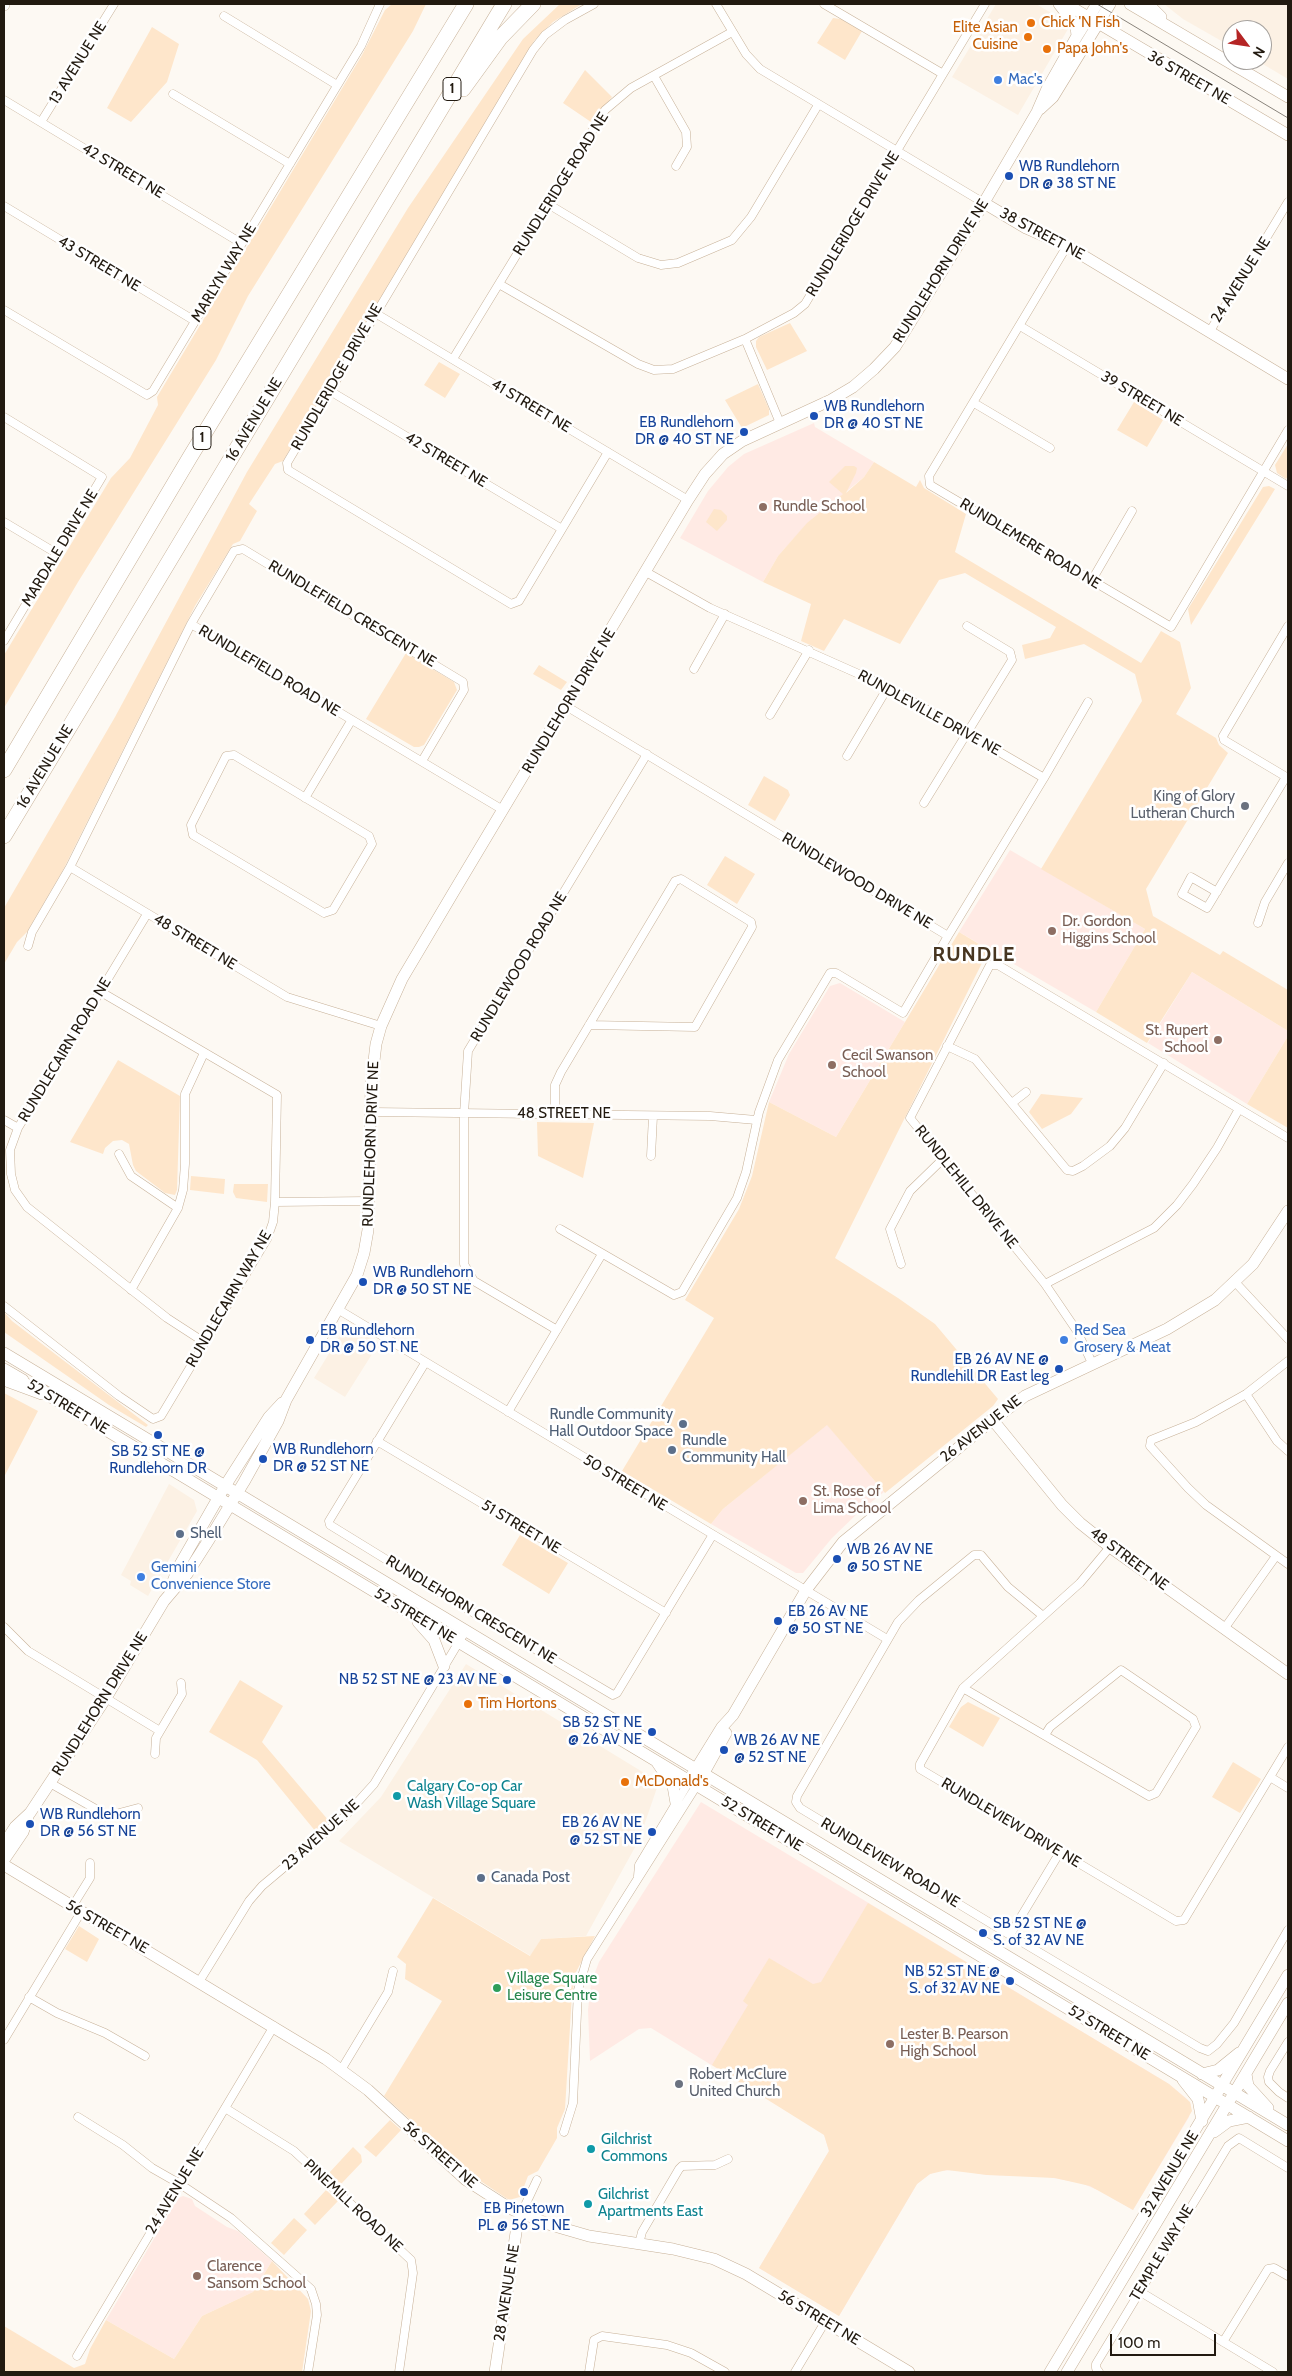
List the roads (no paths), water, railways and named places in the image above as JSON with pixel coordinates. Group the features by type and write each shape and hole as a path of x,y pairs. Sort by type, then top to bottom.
{"highway":[{"path":"393,124 397,103 454,4"},
{"name":"1","path":"4,770 190,457 466,4"},
{"name":"16 AVENUE NE","path":"4,836 504,4"},
{"path":"400,175 422,150 489,52 533,4"},
{"path":"4,1378 42,1392"}],"street":[{"name":"13 AVENUE NE","path":"42,122 114,4"},
{"name":"MARLYN WAY NE","path":"4,310 147,394 153,391 361,46 380,4"},
{"name":"RUNDLERIDGE DRIVE NE","path":"594,4 565,20 545,35 533,50 375,312 287,463 288,470 511,604 519,601 608,452"},
{"name":"38 STREET NE","path":"716,4 746,54 760,69 1019,224 1067,246 1288,379"},
{"path":"824,4 943,74"},
{"name":"RUNDLERIDGE DRIVE NE","path":"499,284 638,364 654,370 673,369 745,338 794,313 805,304 985,4"},
{"path":"1058,4 1076,26 1077,36"},
{"name":"36 STREET NE","path":"1066,4 1288,135"},
{"path":"1130,4 1288,97"},
{"path":"1148,4 1175,31"},
{"name":"RUNDLEHORN DRIVE NE","path":"1037,112 1053,97 1103,5"},
{"path":"224,16 337,85"},
{"name":"RUNDLEHORN DRIVE NE","path":"4,1860 23,1832 30,1813 106,1698 169,1594 187,1574 238,1493 278,1421 286,1400 357,1276 368,1230 372,1067 381,1026 402,979 688,500 723,454 742,442 853,387 895,347 984,203 1037,112 1047,89 1077,36 1093,21"},
{"name":"RUNDLERIDGE ROAD NE","path":"453,359 605,110 631,88 732,32"},
{"path":"654,76 686,132 686,147 676,166"},
{"path":"173,94 290,164"},
{"name":"42 STREET NE","path":"4,100 241,243"},
{"path":"548,204 638,258 661,265 678,263 732,240 751,216 818,105"},
{"path":"1275,127 1288,140"},
{"name":"24 AVENUE NE","path":"1210,331 1288,202"},
{"name":"43 STREET NE","path":"4,206 195,321"},
{"name":"RUNDLEMERE ROAD NE","path":"1067,246 929,476 930,484 1171,627 1288,430"},
{"name":"41 STREET NE","path":"375,312 688,500"},
{"name":"39 STREET NE","path":"1020,326 1288,486"},
{"path":"745,338 780,423"},
{"name":"42 STREET NE","path":"330,391 562,529"},
{"path":"974,403 1050,448"},
{"name":"MARDALE DRIVE NE","path":"4,417 102,477 56,554 7,628 4,642"},
{"path":"1092,580 1132,511"},
{"path":"4,522 56,554"},
{"name":"RUNDLEFIELD CRESCENT NE","path":"191,624 234,551 243,549 463,682 464,690 422,761"},
{"name":"RUNDLEVILLE DRIVE NE","path":"646,572 725,614 888,687 967,731 1044,778"},
{"path":"694,669 725,614"},
{"name":"RUNDLEFIELD ROAD NE","path":"28,946 32,932 70,867 191,624 503,810"},
{"path":"924,803 1012,660 1010,652 967,626"},
{"path":"1217,892 1191,877 1182,894 1207,908 1217,892 1287,778 1224,740 1223,736 1288,626"},
{"path":"770,714 809,650"},
{"path":"846,756 888,687"},
{"path":"948,936 1088,702"},
{"name":"RUNDLEWOOD DRIVE NE","path":"566,706 948,936 903,1012 836,973 830,974 778,1060 756,1120 746,1172 737,1198 682,1292 674,1295 602,1254"},
{"path":"305,798 351,721"},
{"name":"RUNDLEWOOD ROAD NE","path":"557,1330 474,1281 464,1264 464,1114 468,1051 647,754"},
{"path":"234,755 305,798 369,836 372,844 333,910 324,913 193,835 191,825 226,756 234,755"},
{"path":"1258,924 1265,902 1288,863"},
{"name":"48 STREET NE","path":"70,867 287,997 381,1026"},
{"path":"554,1114 555,1085 560,1072 675,881 681,879 751,922 752,927 694,1027 589,1025"},
{"name":"RUNDLECAIRN ROAD NE","path":"147,914 18,1128 10,1150 11,1174 15,1190 27,1207 130,1290 167,1318 204,1342"},
{"name":"RUNDLEHILL DRIVE NE","path":"1092,1363 1077,1332 1045,1284 910,1118 990,965 998,965 1288,1138"},
{"name":"RUNDLECAIRN WAY NE","path":"4,1306 119,1396 153,1419 161,1416 267,1239 273,1222 275,1202 276,1095 101,992"},
{"path":"948,1046 975,1059 1067,1170 1074,1170 1103,1153 1118,1137 1164,1063"},
{"path":"130,1290 178,1208 183,1190 185,1164 185,1094 204,1053"},
{"path":"1012,1103 1026,1092"},
{"path":"1045,1284 1154,1228 1177,1205 1193,1184 1217,1148 1239,1109"},
{"name":"48 STREET NE","path":"372,1112 710,1116 756,1120"},
{"path":"651,1156 653,1116"},
{"path":"4,1120 18,1128"},
{"path":"119,1154 131,1176 178,1208"},
{"path":"900,1264 890,1228 910,1191 943,1159"},
{"path":"275,1202 368,1201"},
{"name":"26 AVENUE NE","path":"564,2132 571,2112 574,2094 578,1990 583,1970 595,1944 638,1876 646,1867 700,1771 722,1727 733,1715 806,1590 842,1542 992,1419 1043,1385 1193,1315 1235,1282 1267,1245 1288,1211"},
{"path":"508,1412 602,1254 560,1229"},
{"path":"1235,1282 1288,1339"},
{"name":"50 STREET NE","path":"339,1310 712,1536 887,1639"},
{"name":"52 STREET NE","path":"4,1353 1288,2125"},
{"path":"1288,1361 1246,1394 1196,1422 1150,1440 1150,1446 1206,1505 1288,1564"},
{"name":"RUNDLEHORN CRESCENT NE","path":"425,1363 329,1521 330,1525 460,1604 613,1694 617,1693 712,1536"},
{"name":"52 STREET NE","path":"4,1368 1288,2141"},
{"path":"1246,1394 1277,1441 1288,1451"},
{"name":"RUNDLEHORN DRIVE NE","path":"169,1594 178,1568 226,1486 269,1417 286,1400"},
{"name":"48 STREET NE","path":"992,1419 1062,1506 1110,1547 1288,1674"},
{"name":"51 STREET NE","path":"377,1441 666,1613"},
{"name":"RUNDLEVIEW DRIVE NE","path":"1110,1547 1080,1583 963,1688 920,1764 920,1769 1176,1921 1184,1920 1288,1747"},
{"name":"RUNDLEVIEW ROAD NE","path":"1043,1616 1008,1588 981,1556 974,1555 919,1600 898,1622 796,1802 810,1814 1010,1935 1208,2051 1217,2044 1234,2023 1288,1930"},
{"path":"1224,1629 1276,1556"},
{"path":"410,1613 434,1640 444,1666"},
{"path":"4,1627 28,1651 160,1731"},
{"name":"23 AVENUE NE","path":"199,1982 249,1901 262,1886 345,1816 374,1784 466,1630"},
{"path":"963,1688 1149,1796 1156,1793 1196,1727 1193,1719 1121,1670 1050,1727 1045,1735"},
{"path":"155,1754 156,1738 182,1694 181,1683"},
{"path":"654,1758 672,1786 676,1803"},
{"path":"1270,1777 1288,1788"},
{"path":"50,1782 108,1816 138,1808"},
{"name":"26 AVENUE NE","path":"638,1876 639,1865 676,1803 694,1782"},
{"name":"RUNDLEHORN DRIVE NE","path":"4,1844 15,1827 30,1813"},
{"path":"1010,1935 1060,1852"},
{"path":"4,2040 30,1997 76,1909 90,1878 90,1863"},
{"name":"56 STREET NE","path":"4,1865 274,2026 341,2070 368,2090 474,2186 521,2214 589,2236 695,2253 723,2263 910,2372"},
{"path":"341,2070 388,1992 393,1971"},
{"name":"32 AVENUE NE","path":"1050,2372 1288,1975"},
{"path":"30,1997 57,2013 105,2033 145,2056"},
{"name":"32 AVENUE NE","path":"1067,2372 1288,2003"},
{"name":"24 AVENUE NE","path":"77,2356 274,2026"},
{"path":"1288,2042 1268,2077 1269,2082 1288,2098"},
{"path":"1202,2074 1218,2070 1245,2049"},
{"path":"1246,2074 1248,2086 1278,2118"},
{"path":"1179,2075 1198,2099 1202,2121"},
{"name":"PINEMILL ROAD NE","path":"225,2108 294,2151 411,2260 413,2273 399,2372"},
{"path":"78,2117 123,2145 152,2168 231,2218 311,2289 316,2304 317,2316 308,2372"},
{"path":"1206,2140 1224,2124 1249,2117"},
{"name":"TEMPLE WAY NE","path":"1100,2372 1096,2368 1096,2364 1228,2146 1239,2138 1288,2168"},
{"path":"639,2244 642,2232 682,2166 714,2165 728,2159"},
{"path":"521,2214 537,2180"},
{"name":"28 AVENUE NE","path":"496,2372 517,2226 521,2214"},
{"path":"1223,2342 1268,2269 1274,2268 1288,2276"},
{"path":"1139,2291 1272,2372"},
{"path":"795,2372 825,2322"},
{"path":"589,2372 594,2340 602,2336 667,2345 691,2352 725,2372"}],"tram line":[{"path":"1097,4 1288,118"}],"place":[{"name":"Chick 'N Fish","path":"1031,23"},
{"name":"Elite Asian Cuisine","path":"1028,37"},
{"name":"Papa John's","path":"1047,49"},
{"name":"Mac's","path":"998,80"},
{"name":"WB Rundlehorn DR @ 38 ST NE","path":"1009,176"},
{"name":"WB Rundlehorn DR @ 40 ST NE","path":"814,416"},
{"name":"EB Rundlehorn DR @ 40 ST NE","path":"744,432"},
{"name":"Rundle School","path":"763,507"},
{"name":"King of Glory Lutheran Church","path":"1245,806"},
{"name":"Dr. Gordon Higgins School","path":"1052,931"},
{"name":"St. Rupert School","path":"1218,1040"},
{"name":"Cecil Swanson School","path":"832,1065"},
{"name":"WB Rundlehorn DR @ 50 ST NE","path":"363,1282"},
{"name":"EB Rundlehorn DR @ 50 ST NE","path":"310,1340"},
{"name":"Red Sea Grosery & Meat","path":"1064,1340"},
{"name":"EB 26 AV NE @ Rundlehill DR East leg","path":"1059,1369"},
{"name":"Rundle Community Hall Outdoor Space","path":"683,1424"},
{"name":"SB 52 ST NE @ Rundlehorn DR","path":"158,1435"},
{"name":"Rundle Community Hall","path":"672,1450"},
{"name":"WB Rundlehorn DR @ 52 ST NE","path":"263,1459"},
{"name":"St. Rose of Lima School","path":"803,1501"},
{"name":"Shell","path":"180,1534"},
{"name":"WB 26 AV NE @ 50 ST NE","path":"837,1559"},
{"name":"Gemini Convenience Store","path":"141,1577"},
{"name":"EB 26 AV NE @ 50 ST NE","path":"778,1621"},
{"name":"NB 52 ST NE @ 23 AV NE","path":"507,1680"},
{"name":"Tim Hortons","path":"468,1704"},
{"name":"SB 52 ST NE @ 26 AV NE","path":"652,1732"},
{"name":"WB 26 AV NE @ 52 ST NE","path":"724,1750"},
{"name":"McDonald's","path":"625,1782"},
{"name":"Calgary Co-op Car Wash Village Square","path":"397,1796"},
{"name":"WB Rundlehorn DR @ 56 ST NE","path":"30,1824"},
{"name":"EB 26 AV NE @ 52 ST NE","path":"652,1832"},
{"name":"Canada Post","path":"481,1878"},
{"name":"SB 52 ST NE @ S. of 32 AV NE","path":"983,1933"},
{"name":"NB 52 ST NE @ S. of 32 AV NE","path":"1010,1981"},
{"name":"Village Square Leisure Centre","path":"497,1988"},
{"name":"Lester B. Pearson High School","path":"890,2044"},
{"name":"Robert McClure United Church","path":"679,2084"},
{"name":"Gilchrist Commons","path":"591,2149"},
{"name":"EB Pinetown PL @ 56 ST NE","path":"524,2192"},
{"name":"Gilchrist Apartments East","path":"588,2204"},
{"name":"Clarence Sansom School","path":"197,2276"}],"district":[{"name":"RUNDLE","path":"974,955"}]}
